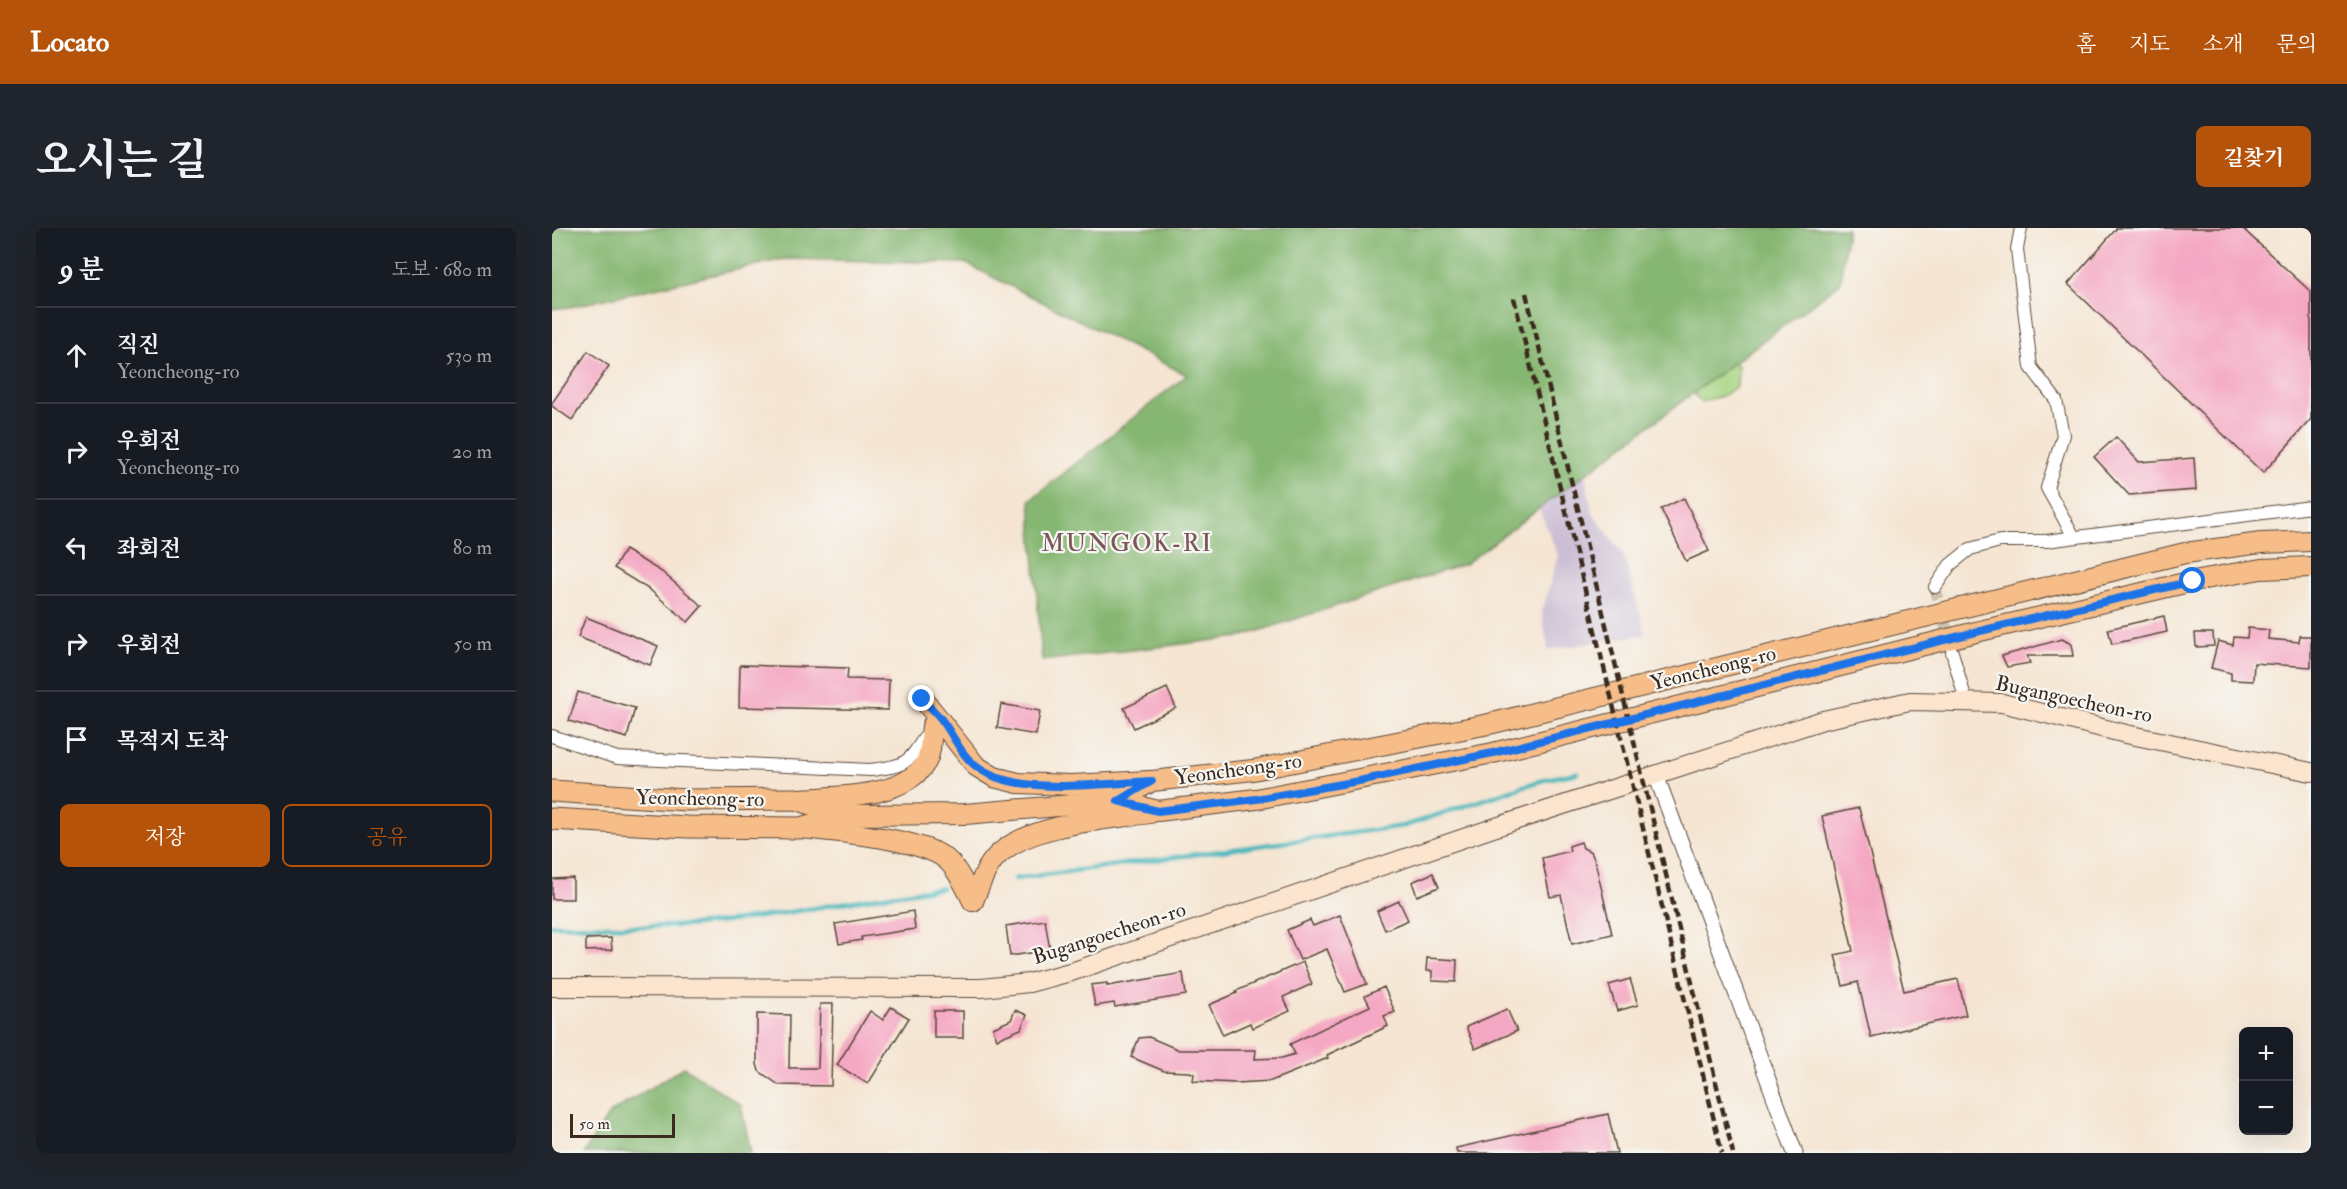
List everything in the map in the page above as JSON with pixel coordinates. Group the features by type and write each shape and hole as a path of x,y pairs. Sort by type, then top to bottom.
{"highway":[{"name":"Yeoncheong-ro","path":"552,791 686,800 796,799 846,815"},
{"name":"Yeoncheong-ro","path":"552,819 687,827 800,828 846,815"}],"main road":[{"name":"Yeoncheong-ro","path":"1118,801 1152,781 1253,770 1489,724 2185,553 2261,543 2311,541"},
{"name":"Yeoncheong-ro","path":"846,815 965,814 1118,801 1158,811 1256,799 1493,753 1969,634 2193,581 2261,569 2311,567"},
{"path":"922,699 976,766 994,777 1018,783 1152,781"},
{"name":"Bugangoecheon-ro","path":"552,987 982,988 1029,983 1074,971 1823,720 1910,701 2002,703 2126,734 2311,772"},
{"path":"796,799 861,795 890,788 915,777 928,760 932,726"},
{"path":"800,828 868,835 913,845 945,859 973,902 985,873 999,854 1023,838 1158,811"}],"street":[{"path":"2021,228 2017,249 2031,367 2056,400 2063,435 2048,488 2074,537"},
{"path":"1935,587 1950,565 1970,549 2000,541 2046,541 2311,507"},
{"path":"1952,652 1966,701"},
{"path":"552,736 626,759 870,770 894,767 910,760 932,726"},
{"path":"1656,775 1795,1153"}],"shaded area":[{"path":"1568,382 1592,512 1623,554 1646,634 1548,650 1542,613 1558,555 1517,456"}],"green space":[{"path":"552,228 1847,228 1840,283 1465,564 1240,637 1042,661 1030,500 1187,375 965,263 784,259 570,307 552,309"},
{"path":"1721,347 1738,366 1737,386 1722,396 1701,402 1688,386"},
{"path":"684,1067 741,1105 751,1153 584,1153 609,1114"}],"building":[{"path":"2117,228 2242,228 2311,292 2311,419 2263,473 2068,284"},
{"path":"588,351 609,366 572,420 552,406 552,403"},
{"path":"2116,437 2139,462 2194,458 2196,490 2129,495 2094,457"},
{"path":"1684,498 1709,551 1686,561 1661,509"},
{"path":"625,550 662,572 702,606 688,622 650,590 614,568"},
{"path":"2164,616 2167,632 2112,644 2108,629"},
{"path":"586,617 658,646 650,665 578,637"},
{"path":"2248,628 2269,630 2268,639 2299,642 2300,636 2311,636 2311,667 2254,663 2253,681 2231,680 2231,673 2211,668 2218,641 2233,645 2234,637 2247,638"},
{"path":"2195,633 2213,633 2214,646 2196,647"},
{"path":"2062,639 2071,644 2073,656 2027,656 2030,663 2007,667 2002,656"},
{"path":"740,665 848,668 847,679 889,680 888,710 739,707"},
{"path":"1167,688 1176,708 1134,728 1124,708"},
{"path":"578,692 635,708 627,738 569,721"},
{"path":"1001,704 1040,711 1036,735 997,728"},
{"path":"1859,808 1904,991 1958,979 1966,1015 1871,1037 1858,982 1843,986 1835,955 1853,951 1822,816"},
{"path":"1581,842 1583,848 1591,852 1595,861 1612,934 1572,944 1561,895 1550,897 1542,858 1570,851 1569,846"},
{"path":"1433,873 1439,887 1417,896 1412,882"},
{"path":"573,878 573,899 552,899 552,879"},
{"path":"1399,901 1408,920 1385,930 1377,911"},
{"path":"913,911 915,929 861,937 862,940 839,944 835,924"},
{"path":"1340,915 1367,984 1345,992 1327,949 1300,960 1287,930 1310,920 1313,926"},
{"path":"1045,920 1050,950 1010,956 1006,926"},
{"path":"611,938 612,950 586,951 586,939"},
{"path":"1427,958 1457,960 1456,982 1432,981 1432,971 1426,971"},
{"path":"1303,962 1312,984 1283,997 1290,1011 1252,1028 1250,1023 1223,1035 1209,1005"},
{"path":"1183,973 1186,995 1115,1007 1114,1003 1095,1006 1091,985 1107,983 1107,986"},
{"path":"1630,979 1638,1005 1617,1011 1609,985"},
{"path":"1384,987 1395,1012 1384,1016 1388,1026 1327,1055 1328,1058 1271,1081 1236,1083 1193,1081 1194,1074 1190,1072 1164,1071 1131,1057 1139,1038 1149,1037 1179,1050 1256,1050 1255,1059 1282,1058 1295,1054 1290,1044 1370,1006 1365,996"},
{"path":"820,1004 833,1004 831,1086 779,1085 759,1071 757,1014 790,1015 789,1068 818,1068"},
{"path":"891,1007 909,1018 868,1084 837,1065 870,1011 883,1020"},
{"path":"1507,1009 1517,1031 1475,1049 1466,1027"},
{"path":"1015,1010 1027,1015 1021,1029 997,1039 993,1028 1011,1020"},
{"path":"934,1011 963,1011 963,1038 934,1038"},
{"path":"1608,1114 1617,1153 1457,1153 1456,1148"}],"waterway":[{"path":"1014,879 1404,826 1546,779 1577,773"},
{"path":"552,925 694,925 757,918 942,888"}],"tunnel":[{"path":"1935,587 1950,643"}],"railway":[{"path":"1526,293 1733,1153"},
{"path":"1514,298 1722,1153"}],"district":[{"name":"MUNGOK-RI","path":"1127,543"}],"route":[{"path":"922,699 976,766 994,777 1018,783 1152,781 1118,801 1158,811 1256,799 1359,781 1493,753 1980,631 2193,581"}]}
